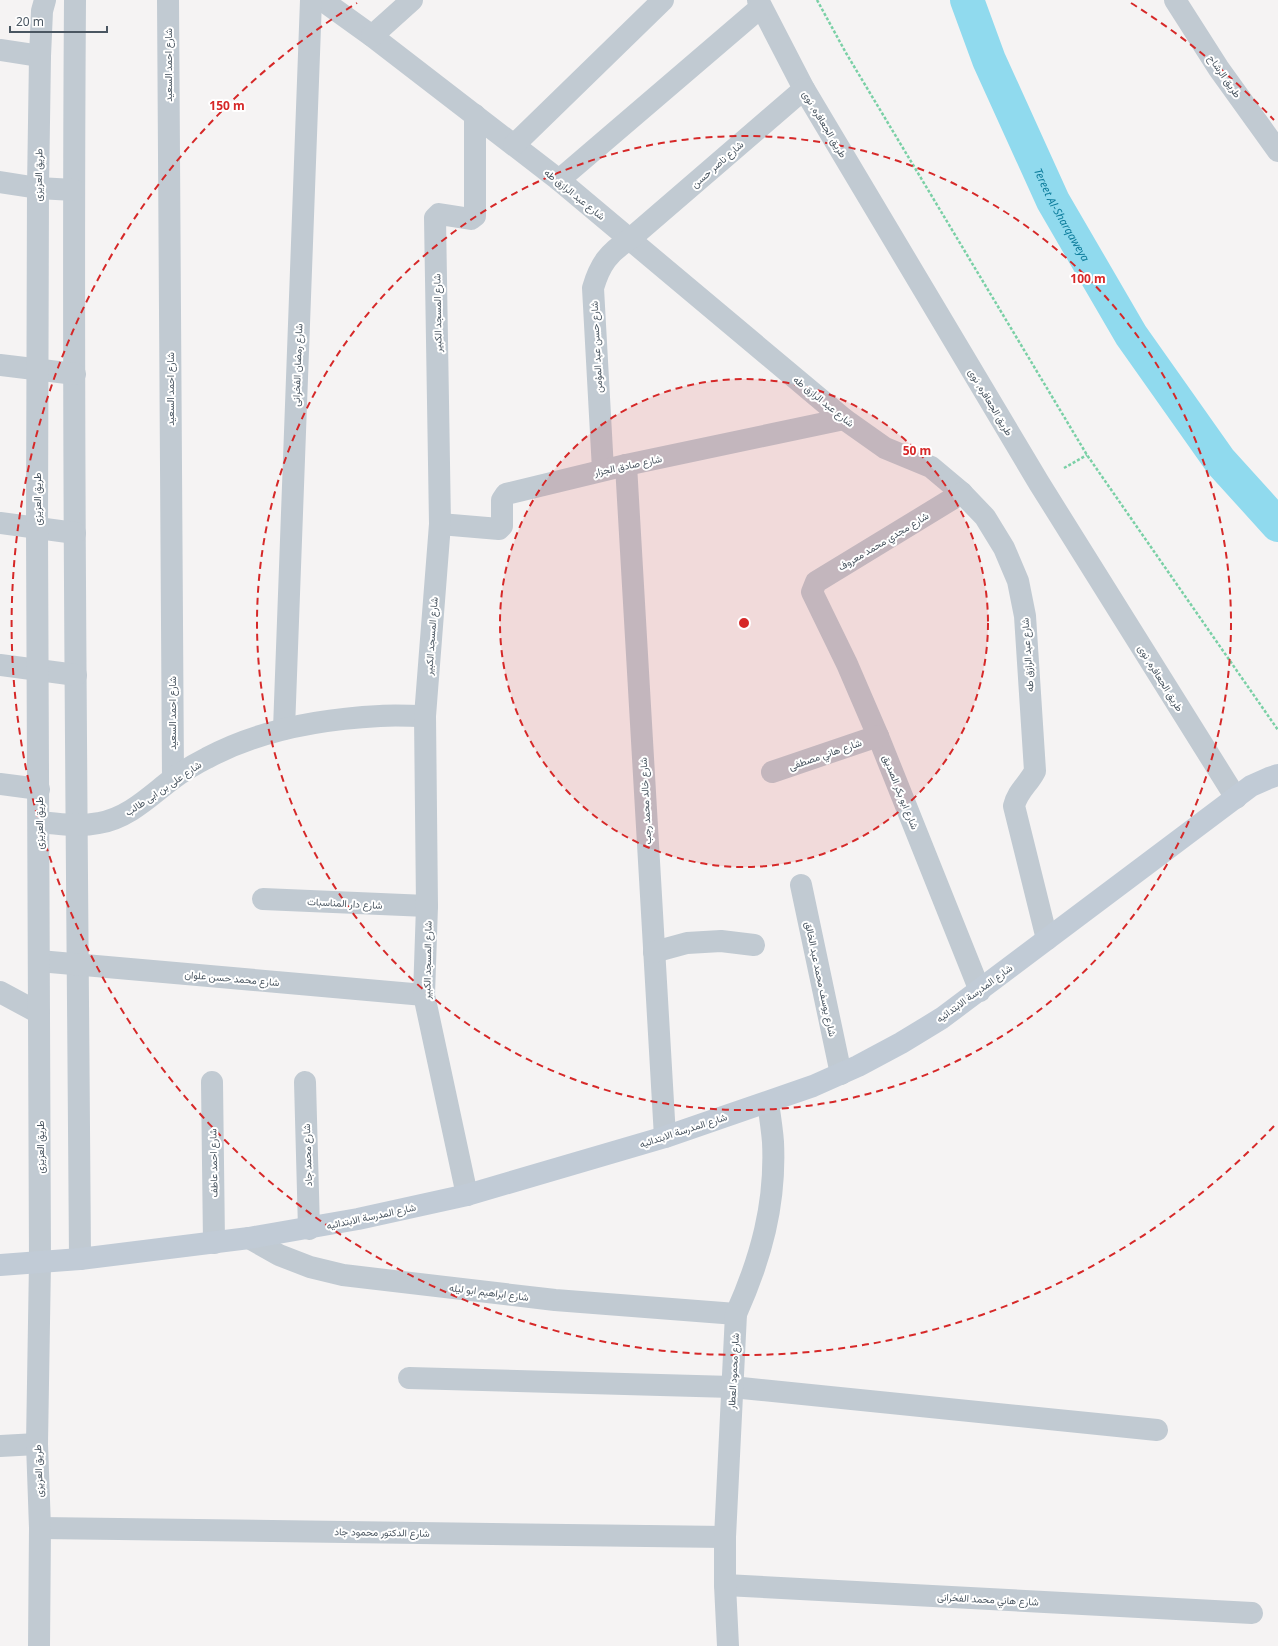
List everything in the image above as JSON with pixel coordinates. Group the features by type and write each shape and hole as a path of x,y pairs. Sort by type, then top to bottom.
{"street":[{"name":"طريق العزيزى","path":"39,1646 40,1528 37,1444 40,1262 39,670 37,528 38,188 40,56 42,11 45,0"},
{"path":"75,0 75,533 80,1258"},
{"name":"شارع احمد السعيد","path":"168,0 173,778"},
{"name":"شارع رمضان الفخرانى","path":"284,729 311,0"},
{"name":"شارع عبد الرازق طه","path":"322,0 372,36 559,180 844,419 885,448 931,467 962,492 985,517 1004,548 1018,581 1025,616 1035,771 1032,778 1017,796 1014,806 1047,939"},
{"path":"372,36 412,0"},
{"path":"514,145 663,0"},
{"name":"طريق الرشاح","path":"1175,0 1219,69 1278,151"},
{"path":"559,180 760,4"},
{"name":"طريق الجعافره, نوى","path":"760,4 804,89 1039,483 1236,798"},
{"path":"0,50 40,56"},
{"name":"شارع ناصر حسن","path":"630,239 804,89"},
{"name":"شارع المسجد الكبير","path":"467,1196 424,995 427,906 425,716 440,524 435,218 439,214 471,219 475,216 475,115"},
{"path":"0,182 38,188 74,190"},
{"name":"شارع حسن عبد المؤمن","path":"603,470 593,288 597,272 606,258 617,247 630,239"},
{"path":"0,365 75,374"},
{"name":"شارع صادق الجزار","path":"440,524 499,529 502,526 502,500 506,494 603,470 844,419"},
{"name":"شارع خالد محمد رجب","path":"626,465 665,1137"},
{"name":"شارع مجدي محمد معروف","path":"814,596 812,592 816,582 962,492"},
{"path":"0,523 75,533"},
{"name":"شارع ابو بكر الصديق","path":"814,596 847,664 878,736 980,990"},
{"path":"0,665 76,675"},
{"name":"شارع على بن ابى طالب","path":"39,822 77,825 100,823 115,819 132,810 173,778 207,758 245,741 284,729 332,720 380,716 425,716"},
{"name":"شارع هاني مصطفى","path":"772,772 878,736"},
{"name":"شارع المدرسة الابتدائيه","path":"0,1265 80,1258 249,1238 309,1228 467,1196 665,1137 768,1103 813,1086 841,1074 901,1043 942,1018 1251,786 1278,775"},
{"path":"0,784 39,789"},
{"name":"شارع يوسف محمد عبد الخالق","path":"801,885 841,1074"},
{"name":"شارع دار المناسبات","path":"263,899 427,906"},
{"path":"654,952 687,943 721,941 754,945"},
{"name":"شارع محمد حسن علوان","path":"39,961 424,995"},
{"path":"0,992 39,1013"},
{"name":"شارع احمد عاطف","path":"212,1082 214,1243"},
{"name":"شارع محمد جاد","path":"306,1082 309,1228"},
{"name":"شارع محمود العطار","path":"728,1646 725,1585 725,1537 736,1314 762,1248 769,1213 773,1177 773,1142 768,1103"},
{"name":"شارع ابراهيم ابو ليله","path":"249,1238 278,1255 310,1267 343,1275 555,1300 736,1314"},
{"path":"409,1378 732,1387 1157,1430"},
{"path":"0,1446 37,1444"},
{"name":"شارع الدكتور محمود جاد","path":"40,1528 725,1537"},
{"name":"شارع هاني محمد الفخرانى","path":"725,1585 1252,1613"}],"path":[{"path":"817,0 846,53 1087,455 1278,730"}],"waterway":[{"name":"Tereet Al-Sharqaweya","path":"967,0 989,60 1053,201 1131,335 1220,461 1278,525"}]}
